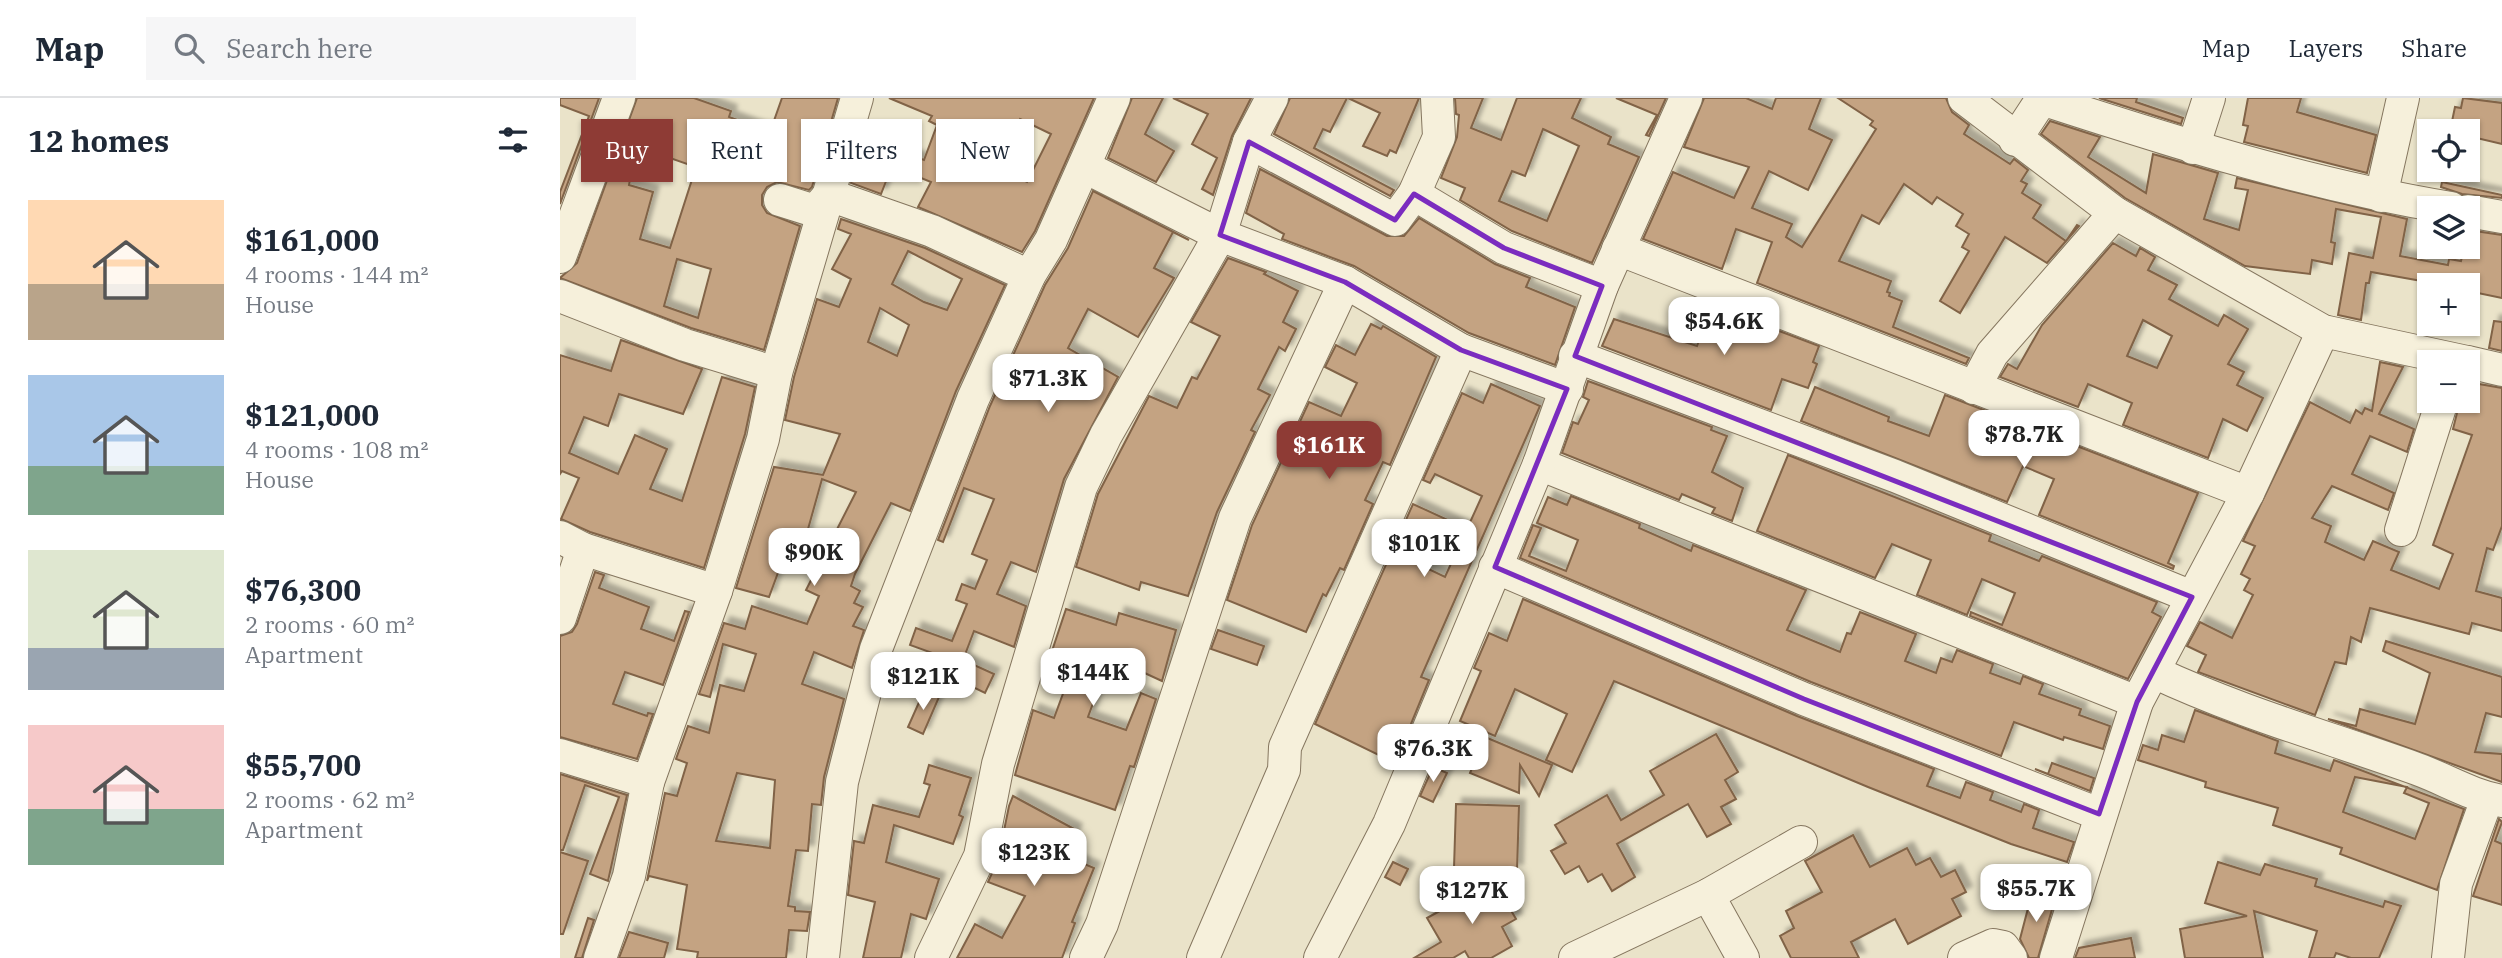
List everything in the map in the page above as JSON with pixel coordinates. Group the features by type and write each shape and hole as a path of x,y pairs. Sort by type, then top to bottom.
{"street":[{"path":"560,257 619,98"},
{"path":"600,958 629,876 648,782 716,591 763,439 776,373 857,98"},
{"path":"823,958 842,782 876,649 973,399 1029,276 1051,240 1114,98"},
{"path":"931,958 980,856 998,764 1081,487 1106,435 1220,235 1249,142 1272,98"},
{"path":"1249,142 1395,220 1414,194 1439,137 1437,98"},
{"path":"1320,958 1389,824 1539,464 1602,286 1686,98"},
{"path":"1964,98 2015,140 2115,213 2323,331 2417,352"},
{"path":"2015,140 2043,98 2193,148 2381,197 2417,203"},
{"path":"2193,148 2208,98"},
{"path":"2381,197 2403,98"},
{"path":"1085,167 1220,235 1345,282 1461,350 1567,389"},
{"path":"1414,194 1504,248 1602,286"},
{"path":"780,201 815,211 829,195"},
{"path":"829,195 932,231 1029,276"},
{"path":"1974,388 1992,354 2115,213"},
{"path":"2480,213 2502,217"},
{"path":"1618,250 2248,493"},
{"path":"1086,958 1102,924 1235,518 1345,282"},
{"path":"560,296 685,345 776,373"},
{"path":"2056,958 2099,814 2137,702 2248,493 2323,331"},
{"path":"1203,958 1284,771 1285,747 1461,350"},
{"path":"1575,356 1895,476 2192,597"},
{"path":"2480,366 2502,370"},
{"path":"2402,530 2438,413"},
{"path":"1539,464 2137,702"},
{"path":"560,618 571,543 716,591"},
{"path":"1495,567 1804,699 2099,814"},
{"path":"2154,672 2215,700 2419,769 2495,800 2456,884 2448,958"},
{"path":"560,755 648,782"},
{"path":"1575,958 1708,895 1801,842"},
{"path":"1708,895 1744,958"},
{"path":"1964,958 1993,945 2003,947 2010,956"}],"highlighted area":[{"path":"1249,142 1395,220 1414,194 1504,248 1602,286 1575,356 2192,597 2137,702 2099,814 1804,699 1495,567 1567,389 1461,350 1345,282 1220,235"}],"building":[{"path":"560,98 599,98 591,119 560,105"},
{"path":"637,98 694,98 731,111 729,117 734,119 687,119 687,164 673,159 673,119 629,119"},
{"path":"782,98 838,98 832,119 801,119 801,182 813,182 809,190 777,182 787,182 787,119 775,119"},
{"path":"889,98 1094,98 1035,231 1022,252 918,207 931,182 922,178 922,159 924,160 936,128 936,182 1034,182 1034,168 1051,134 1034,126 1034,119 936,119 936,124 929,121 932,116"},
{"path":"1132,98 1163,98 1145,134 1174,151 1156,182 1108,158"},
{"path":"1173,98 1251,98 1232,136 1213,195 1202,189 1217,158 1192,144 1208,114"},
{"path":"1290,98 1347,98 1330,132 1323,129 1314,148 1394,190 1390,196 1274,134"},
{"path":"1348,98 1419,98 1396,153 1390,150 1387,156 1363,146 1380,113"},
{"path":"1455,98 1483,98 1471,128 1501,140 1517,98 1581,98 1572,118 1611,137 1608,144 1639,157 1592,263 1512,231 1460,200 1465,188 1441,178 1457,137 1459,115 1456,114","holes":["1543,129 1579,146 1547,221 1499,201 1512,171 1525,176"]},
{"path":"1616,98 1666,98 1649,136 1646,135 1657,115"},
{"path":"1704,98 1746,98 1772,109 1776,98 1821,98 1809,129 1832,140 1808,190 1769,171 1752,208 1792,224 1786,237 1802,247 1876,129 1870,125 1873,121 1838,98 1946,98 1952,112 1969,125 1964,134 2010,164 2014,159 2028,170 2021,181 2027,184 2022,193 2041,205 2033,218 2066,241 2077,225 2079,226 2047,263 2005,237 1960,313 1940,301 1969,251 1962,247 1969,234 1956,226 1963,214 1937,197 1932,204 1904,184 1879,224 1862,215 1839,261 1891,281 1887,292 1890,293 1889,296 1902,301 1893,327 1969,358 1966,364 1757,283 1772,242 1736,229 1722,269 1643,239 1673,172 1734,198 1749,167 1684,147"},
{"path":"2099,98 2137,98 2136,102 2183,118 2181,124"},
{"path":"2248,98 2301,98 2297,112 2376,135 2367,173 2244,142 2248,126 2243,125"},
{"path":"2463,98 2502,103 2502,144 2480,139 2480,119 2452,119 2455,107 2461,108"},
{"path":"2050,121 2100,137 2088,157 2146,193 2153,154 2218,173 2204,219 2239,230 2248,190 2235,188 2237,178 2407,219 2400,256 2448,265 2449,259 2480,259 2480,232 2502,235 2502,298 2480,293 2480,273 2417,273 2417,280 2371,272 2369,283 2366,283 2361,320 2338,315 2349,253 2373,258 2381,217 2336,209 2331,242 2335,243 2332,264 2312,260 2310,274 2245,266 2125,198 2041,134"},
{"path":"581,137 581,147 560,204 560,192"},
{"path":"1260,169 1387,236 1404,236 1419,218 1495,264 1530,278 1526,287 1575,307 1555,365 1469,333 1354,266 1282,239 1284,234 1246,213"},
{"path":"606,182 630,182 629,185 653,192 640,239 670,248 691,182 777,182 767,187 762,195 762,205 767,213 800,226 764,350 691,328 560,278 577,263","holes":["677,259 711,269 698,318 664,306"]},
{"path":"851,182 886,182 881,194"},
{"path":"2442,182 2502,195 2502,198 2462,194 2441,187"},
{"path":"1093,191 1189,240 1173,232 1154,268 1174,278 1138,337 1088,309 1068,348 1118,377 1064,479 1036,572 1011,562 997,594 1026,606 1014,647 974,631 963,660 994,674 985,693 942,672 949,659 910,645 916,628 952,641 967,604 956,600 962,584 975,589 987,560 972,554 994,499 964,488 943,542 938,540 990,406 1045,285 1068,248"},
{"path":"841,219 925,248 1005,285 956,391 910,511 891,503 855,574 851,586 860,591 854,603 863,607 853,626 864,630 852,668 814,652 802,684 844,699 824,777 821,805 812,804 808,851 796,850 788,906 795,907 795,911 810,912 807,931 789,930 786,958 697,958 698,952 677,949 687,885 649,876 647,881 665,793 677,796 687,763 676,759 688,726 709,733 720,685 744,691 756,654 723,644 710,697 699,694 724,623 745,629 752,606 807,624 819,596 806,590 856,492 822,479 803,547 789,543 769,597 736,588 774,467 823,475 840,434 785,420 794,377 817,299 839,307 851,279 832,269 851,234 838,229","holes":["908,251 962,279 947,310 924,302 892,284","880,308 909,325 897,356 868,342","737,773 775,780 770,848 716,841"]},
{"path":"2113,243 2136,256 2140,248 2155,257 2148,270 2177,285 2169,299 2218,326 2224,315 2248,329 2228,364 2244,372 2237,385 2263,398 2247,431 2223,419 2208,458 2123,425 2132,403 2088,384 2078,407 2000,377 2008,364 2017,369 2042,325","holes":["2143,320 2172,336 2157,368 2127,356"]},
{"path":"1228,258 1266,272 1264,274 1298,291 1283,322 1296,329 1285,351 1279,347 1258,389 1270,395 1251,430 1255,432 1217,512 1188,596 1141,582 1139,590 1076,567 1098,494 1149,396 1177,408 1192,377 1197,379 1220,336 1191,322"},
{"path":"1708,315 1733,324 1737,315 1819,346 1813,362 1817,364 1808,388 1782,379 1771,410 1602,346 1614,319 1697,346"},
{"path":"2494,321 2502,322 2502,351 2489,348"},
{"path":"1371,324 1381,329 1383,326 1436,357 1390,465 1383,462 1365,500 1373,504 1344,570 1340,568 1326,596 1323,594 1306,632 1227,600 1252,525 1309,402 1341,416 1357,383 1325,367 1336,345 1355,355"},
{"path":"621,340 702,369 683,414 619,394 608,426 584,417 569,453 618,474 635,435 667,449 650,489 682,501 722,377 755,387 745,434 704,568 590,532 561,519 579,478 562,471 560,474 560,355 611,371"},
{"path":"2380,362 2403,367 2379,414 2414,429 2407,452 2370,436 2352,474 2394,493 2388,510 2332,486 2312,518 2331,526 2325,542 2364,560 2373,541 2399,552 2391,570 2439,589 2453,554 2433,545 2472,435 2453,429 2457,413 2480,413 2480,384 2502,388 2502,526 2493,550 2487,548 2476,591 2502,598 2502,631 2472,623 2469,634 2370,608 2361,642 2351,637 2346,664 2335,662 2315,715 2198,672 2206,655 2187,646 2200,622 2232,638 2253,595 2244,590 2250,579 2241,574 2255,546 2243,541 2310,402 2350,423 2356,410 2362,414 2365,408 2372,411"},
{"path":"1588,381 1712,427 1711,430 1727,436 1712,472 1743,488 1732,521 1712,513 1715,508 1682,494 1679,500 1562,453 1573,422 1578,424 1589,400 1583,397"},
{"path":"1491,384 1540,406 1421,677 1429,680 1395,763 1315,724 1413,504 1467,529 1482,496 1435,474 1430,483 1423,480 1462,393 1483,403","holes":["1410,523 1459,546 1445,577 1395,553"]},
{"path":"1815,387 1889,417 1888,421 1929,436 1945,395 2198,493 2168,563 2174,566 2173,569 2039,515 2054,479 2023,466 2007,502 1801,421"},
{"path":"1788,455 1991,535 1989,541 2039,561 2042,556 2157,602 2152,612 2161,617 2128,679 1970,616 1971,612 2002,625 2015,593 1982,579 1967,615 1917,595 1931,560 1892,544 1875,578 1757,531"},
{"path":"1571,496 1640,524 1639,528 1691,551 1693,545 1806,590 1787,630 1840,652 1847,633 1851,634 1860,612 1916,634 1905,661 1936,673 1941,658 1952,662 1957,650 1993,664 1990,673 2020,684 2023,676 2043,684 2039,694 2081,709 2079,715 2110,726 2103,749 2064,737 2063,740 2014,722 2001,756 1811,682 1520,558 1533,525 1541,528 1529,556 1566,571 1578,540 1537,523 1548,497 1567,505"},
{"path":"595,572 604,575 599,588 649,607 641,629 674,641 685,611 689,612 663,685 625,672 613,704 647,716 648,713 653,714 637,759 560,737 560,636 572,632 577,624"},
{"path":"1523,599 1797,716 1934,769 1927,786 1960,798 1966,782 1993,792 1990,800 2021,812 2024,804 2039,810 2033,828 2074,842 2067,862 2011,844 1868,787 1614,681 1572,772 1546,760 1567,714 1515,689 1495,736 1460,721 1481,671 1474,668 1489,633 1507,641"},
{"path":"1066,609 1116,625 1119,613 1176,630 1162,681 1110,657 1088,717 1126,730 1141,693 1156,699 1134,767 1130,766 1115,810 1015,775 1033,710 1054,718 1068,680 1045,672"},
{"path":"1218,630 1264,646 1257,665 1211,649"},
{"path":"2386,641 2502,677 2502,717 2486,713 2475,752 2502,754 2502,782 2328,719 2356,726 2360,709 2415,724 2430,673 2383,651"},
{"path":"924,691 939,697 923,734 908,727"},
{"path":"2195,710 2278,741 2275,753 2330,771 2334,760 2404,786 2355,777 2343,812 2415,839 2429,803 2404,793 2407,787 2464,809 2437,890 2340,854 2342,848 2273,825 2278,808 2205,787 2206,782 2138,760 2143,745 2158,750 2162,735 2184,742"},
{"path":"1716,734 1738,772 1725,780 1736,799 1721,807 1731,824 1707,837 1688,804 1617,844 1635,877 1612,891 1602,874 1588,882 1579,866 1565,874 1551,851 1566,843 1555,825 1607,795 1621,820 1664,795 1650,771"},
{"path":"1485,737 1552,765 1539,796 1520,765 1519,793 1470,773"},
{"path":"2052,763 2094,778 2090,791 2035,769 2048,774"},
{"path":"929,765 971,778 959,815 963,817 953,844 894,825 886,862 939,879 926,919 911,914 901,958 863,958 875,902 848,895 854,841 864,843 873,805 919,817 930,785 924,783"},
{"path":"1433,767 1447,773 1433,802 1420,796"},
{"path":"560,774 627,795 608,881 590,874 619,797 585,785 563,850 560,850"},
{"path":"1013,796 1076,830 1063,855 1094,868 1072,922 1075,923 1062,958 957,958 975,924 1002,938 1025,896 988,882 998,860"},
{"path":"1456,804 1519,806 1517,870 1454,868"},
{"path":"2499,819 2502,822 2495,841 2502,844 2502,905 2473,896"},
{"path":"1853,835 1870,867 1907,848 1916,865 1930,858 1941,877 1955,870 1966,892 1952,899 1961,916 1908,944 1895,919 1851,942 1859,958 1791,958 1780,936 1794,928 1786,911 1822,892 1805,861"},
{"path":"560,852 588,861 563,934 560,934"},
{"path":"1393,862 1408,869 1400,885 1385,877"},
{"path":"2218,862 2260,875 2265,864 2317,879 2315,886 2383,907 2385,901 2401,906 2379,958 2351,958 2336,953 2334,958 2309,958 2317,931 2254,911 2263,958 2185,958 2180,929 2247,916 2205,903"},
{"path":"1494,881 1516,919 1502,927 1512,946 1491,958 1469,958 1465,951 1453,958 1414,958 1441,942 1427,918"},
{"path":"2032,893 2055,899 2038,958 2029,958 2020,939"},
{"path":"588,918 594,920 582,958 575,958"},
{"path":"629,932 668,943 664,958 619,958"},
{"path":"2131,938 2135,958 2075,958 2079,948"}]}
